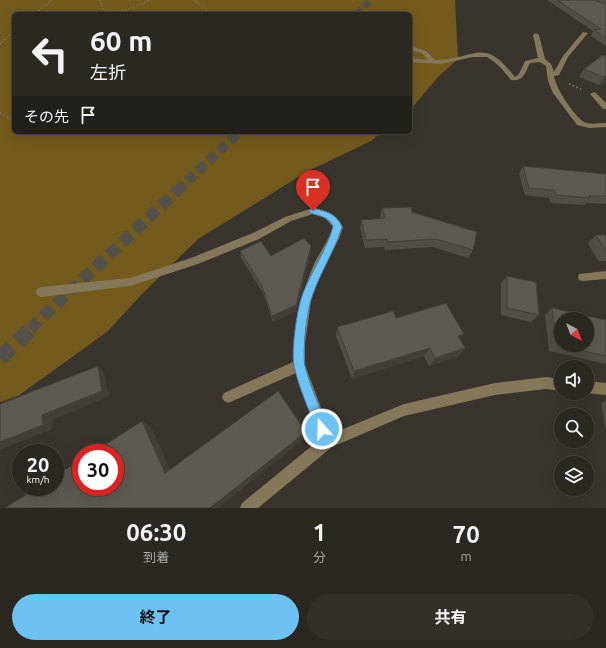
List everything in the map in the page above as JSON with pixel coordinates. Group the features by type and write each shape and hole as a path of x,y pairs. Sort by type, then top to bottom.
{"street":[{"path":"550,75 557,74 565,57 585,33"},
{"path":"536,34 542,60"},
{"path":"412,49 424,52 433,62"},
{"path":"412,60 433,62 447,61 472,54 488,54 502,64 513,79 518,79 521,78 527,62 532,60 542,60 549,65 550,75 556,93 580,123 589,126 606,125"},
{"path":"594,94 606,107"},
{"path":"41,292 130,282 194,261 249,239 288,219 313,211 321,212 335,221 338,227 334,239 322,261 307,295 299,343 299,365 327,442"},
{"path":"584,276 606,275"},
{"path":"228,397 299,365"},
{"path":"247,508 327,442 404,410 495,389 546,383 554,384"},
{"path":"594,388 606,389"}],"path":[{"path":"37,12 52,0"},
{"path":"100,0 104,11 124,11 150,0"},
{"path":"194,0 209,12"},
{"path":"0,44 12,32"},
{"path":"0,113 12,120"}],"shaded area":[{"path":"0,0 455,0 458,59 439,76 412,108 412,12 12,12 12,134 380,134 371,141 308,171 198,239 142,294 108,331 18,396 0,402"}],"building":[{"path":"557,0 595,0 606,5 606,38 594,30 601,29"},
{"path":"603,55 606,56 606,76 604,77 584,69"},
{"path":"523,166 606,174 606,196 589,196 590,198 556,195 554,190 529,188"},
{"path":"411,207 412,212 477,232 473,250 436,239 387,242 387,239 366,240 361,220 385,218 382,208"},
{"path":"596,235 606,235 606,252"},
{"path":"304,238 311,246 296,305 272,316 262,286 240,251 261,241 271,256"},
{"path":"507,276 536,282 539,315 507,308"},
{"path":"446,303 464,334 458,336 465,348 435,358 430,348 354,371 337,327 393,311 396,318"},
{"path":"552,308 570,312 554,312 554,323"},
{"path":"594,317 606,320 606,356 588,352 594,352"},
{"path":"98,366 102,391 42,415 43,425 0,442 0,404"},
{"path":"278,391 306,432 210,508 5,508 24,496 64,496 64,470 72,466 72,496 124,496 124,444 106,444 142,421 165,473"}],"tunnel":[{"path":"359,12 371,0"},
{"path":"177,191 237,134"},
{"path":"30,329 178,190"},
{"path":"0,358 32,328"}],"route":[{"path":"313,211 328,215 335,221 338,227 334,239 322,261 307,295 299,343 299,365 322,429"}]}
